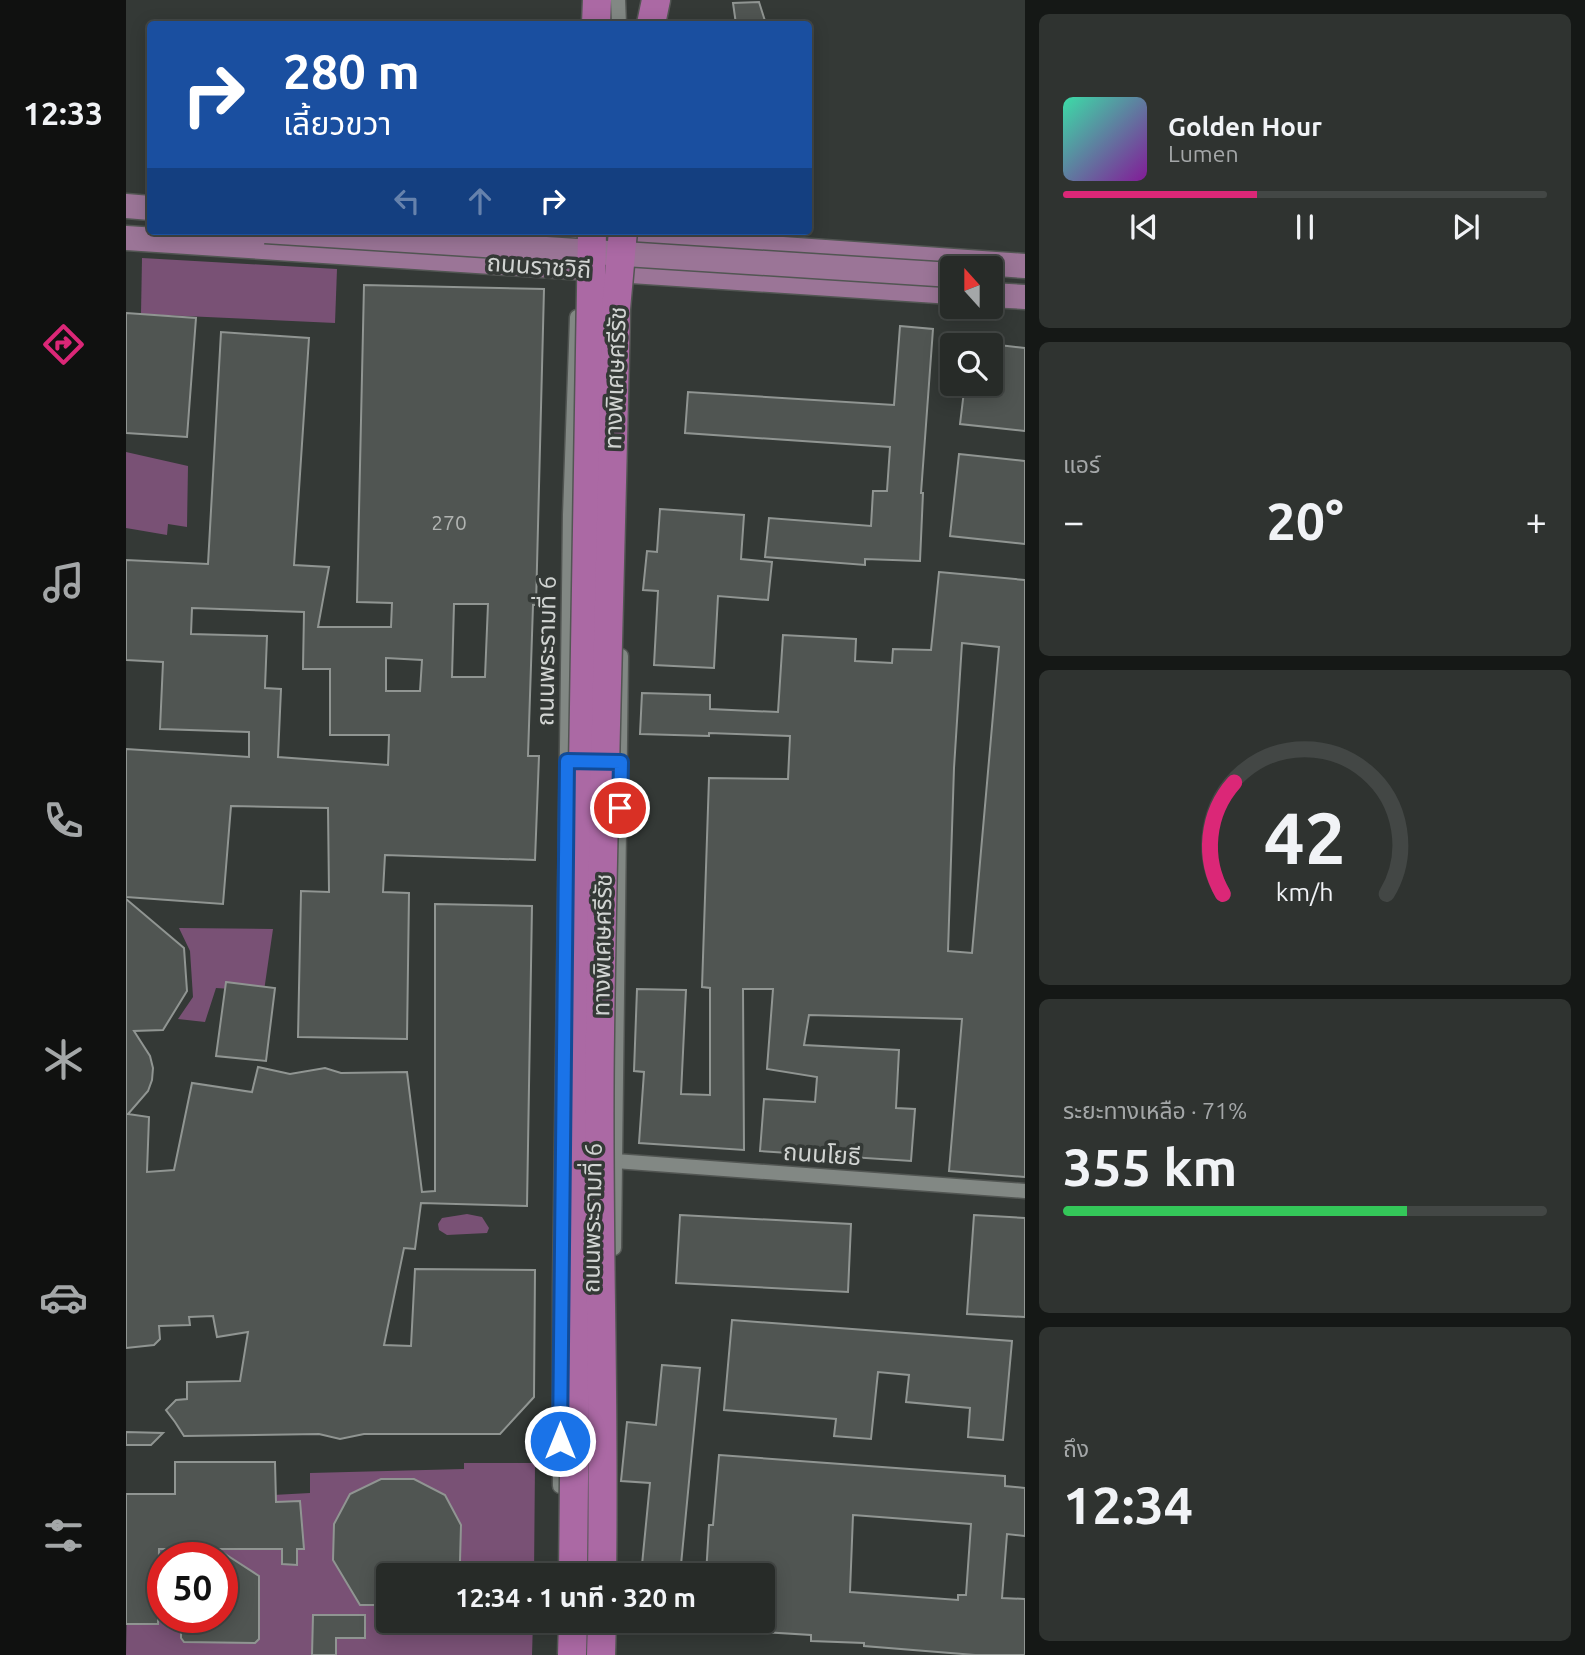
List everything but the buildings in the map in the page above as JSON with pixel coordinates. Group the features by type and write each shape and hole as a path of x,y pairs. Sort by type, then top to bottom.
{"highway":[{"path":"596,21 597,0"},
{"path":"652,21 656,0"},
{"name":"ทางพิเศษศรีรัช","path":"573,1563 584,235"},
{"name":"ทางพิเศษศรีรัช","path":"603,1563 600,1033 616,309 624,235"},
{"path":"566,1633 572,1655"}],"main road":[{"path":"584,0 584,21"},
{"path":"618,0 619,21"},
{"path":"126,206 147,208"},
{"path":"126,222 147,224"},
{"path":"327,235 940,274"},
{"path":"508,264 518,252 511,235"},
{"name":"ถนนพระรามที่ 6","path":"560,1563 560,1288 570,515 579,268 584,235"},
{"name":"ถนนพระรามที่ 6","path":"611,1563 621,762 624,235"},
{"name":"ถนนราชวิถี","path":"646,235 1025,266"},
{"name":"ถนนราชวิถี","path":"126,238 940,291"},
{"path":"879,256 880,287"},
{"path":"1003,279 1025,280"},
{"path":"1003,296 1025,297"},
{"path":"569,654 621,491"},
{"path":"567,761 621,762"},
{"name":"ถนนโยธี","path":"615,1161 1025,1192"},
{"path":"560,1655 563,1633"},
{"path":"606,1633 611,1655"}],"shaded area":[{"path":"142,258 337,269 335,323 141,314"},
{"path":"126,452 188,466 187,527 168,524 167,535 126,528"},
{"path":"179,928 273,929 264,991 216,988 205,1022 178,1019 193,997 190,951"},
{"path":"467,1214 482,1217 489,1228 487,1233 447,1235 439,1230 438,1224 442,1218"},
{"path":"464,1463 535,1463 534,1563 376,1563 376,1633 533,1633 532,1655 126,1655 128,1549 147,1549 147,1633 238,1633 238,1621 259,1621 257,1574 238,1575 238,1549 276,1549 273,1495 310,1493 310,1473 464,1469"}],"route":[{"path":"560,1441 567,761 621,762 620,808"}]}
